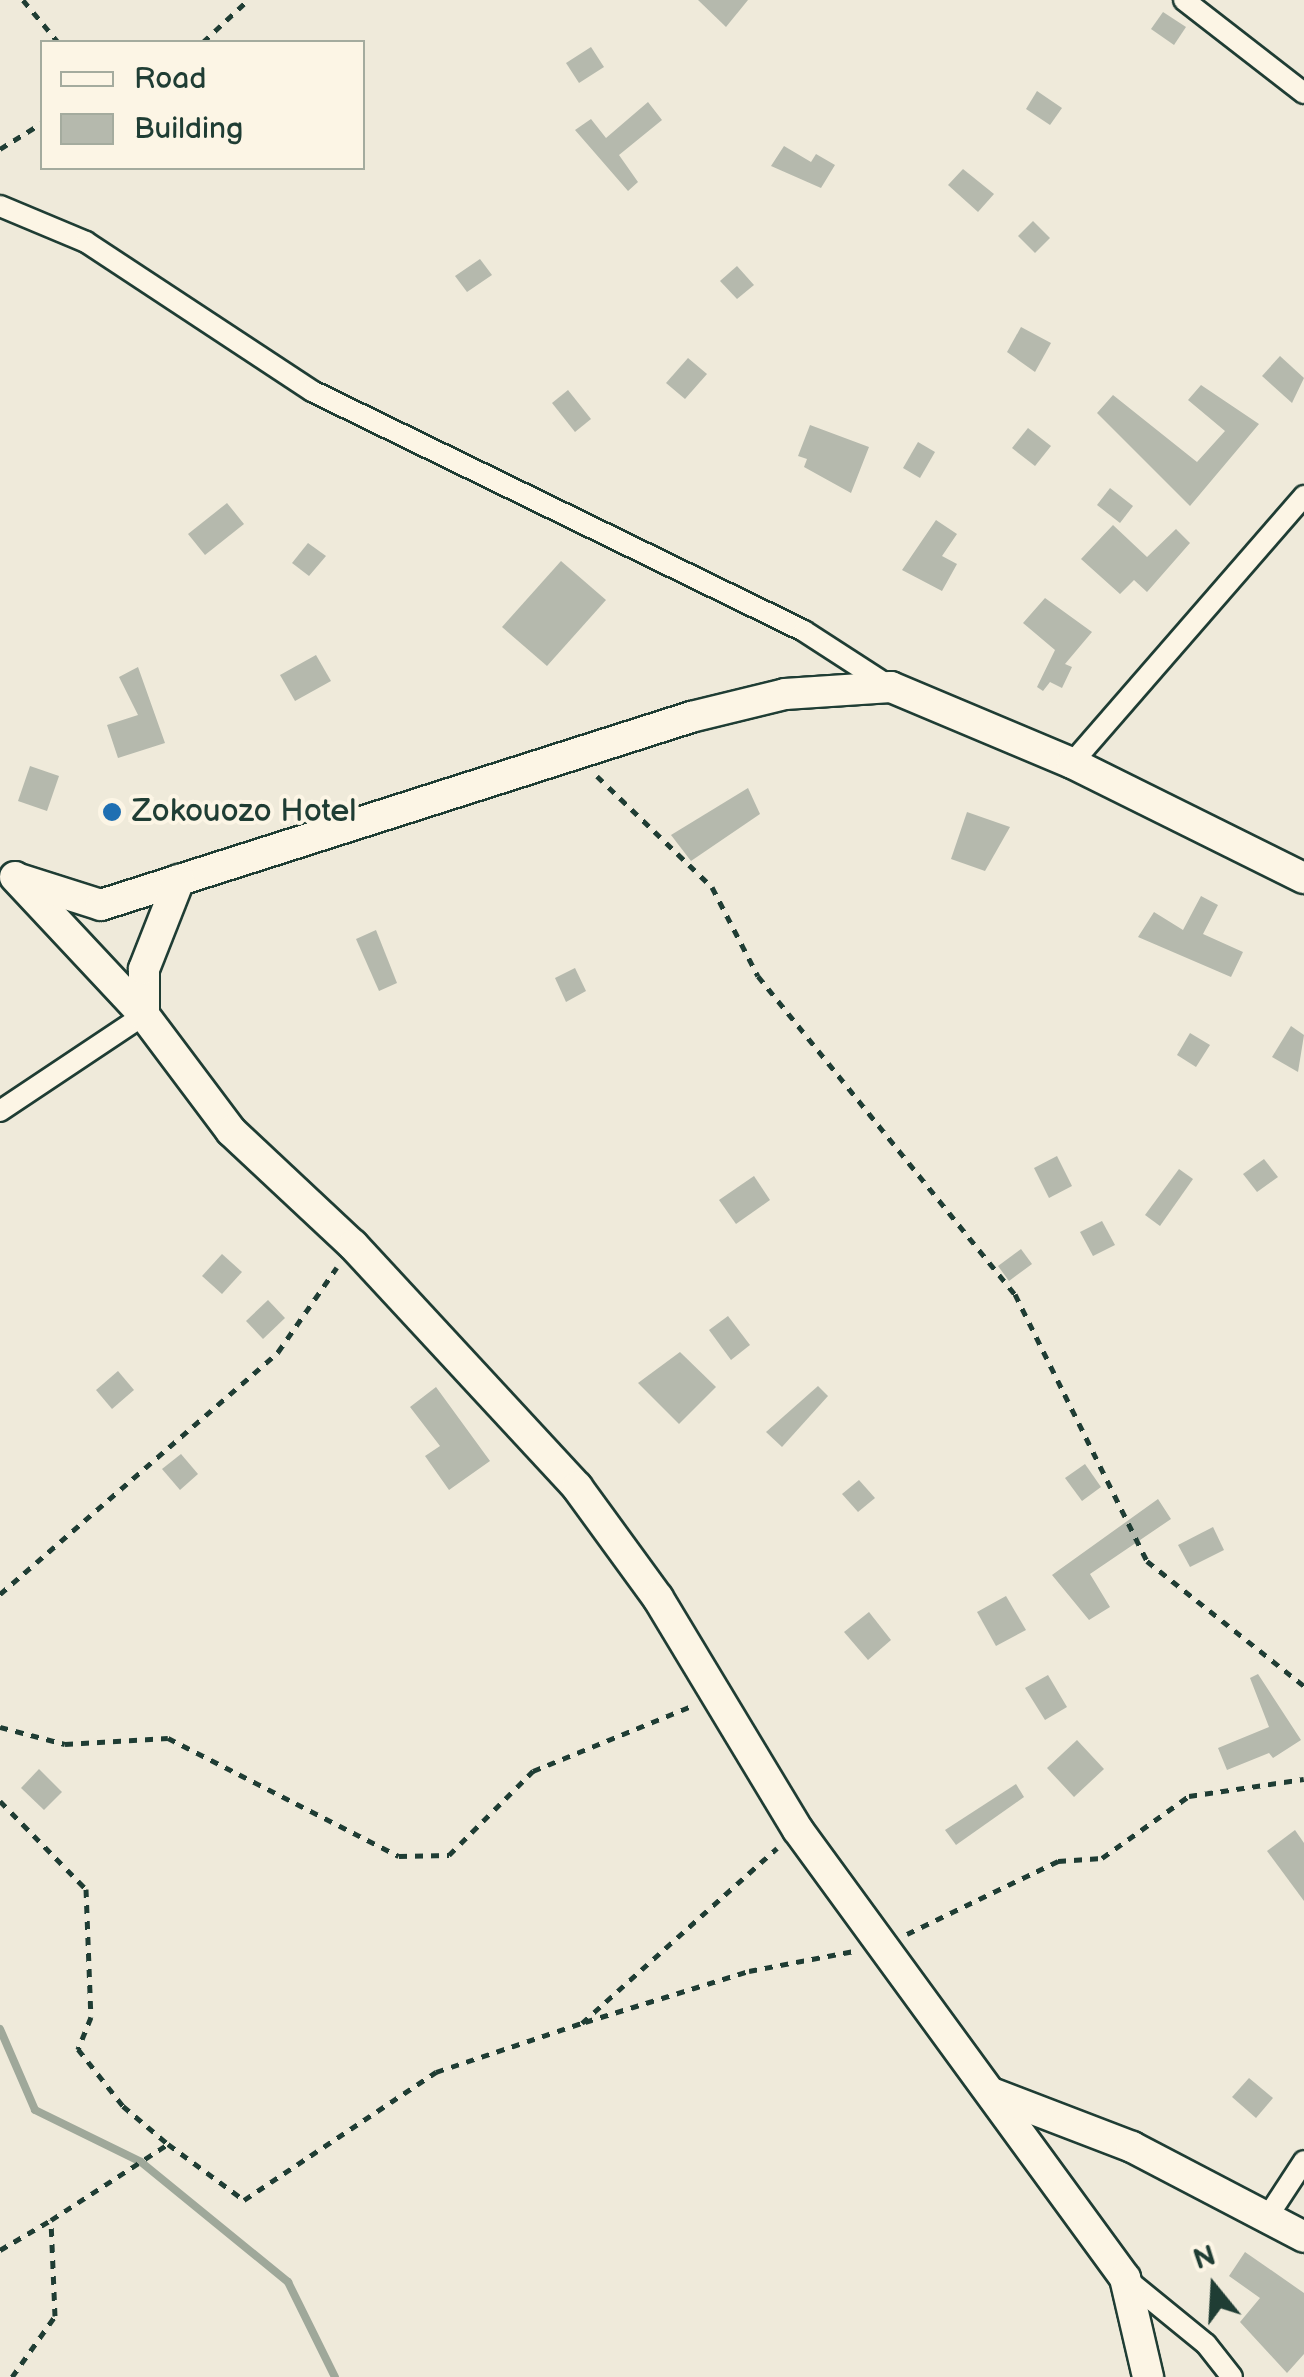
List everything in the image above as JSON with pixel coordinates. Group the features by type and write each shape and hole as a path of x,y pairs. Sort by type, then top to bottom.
{"street":[{"path":"1184,0 1304,93"},
{"path":"0,206 86,242 312,392 804,632 891,687 1072,763 1304,878"},
{"path":"1072,763 1304,496"},
{"path":"8,872 101,905 785,694 891,687"},
{"path":"8,872 144,1015 231,1131 353,1245 577,1488 658,1598 714,1697 798,1830 1125,2278 1206,2344 1232,2377"},
{"path":"144,1015 144,968 179,880"},
{"path":"0,1111 144,1015"},
{"path":"994,2094 1038,2106 1270,2213 1304,2237"},
{"path":"1270,2213 1304,2160"},
{"path":"1125,2278 1148,2377"}],"path":[{"path":"23,0 56,40"},
{"path":"205,40 248,0"},
{"path":"0,149 40,123"},
{"path":"577,756 712,887 758,976 1016,1294 1147,1561 1304,1686"},
{"path":"0,1594 278,1352 353,1245"},
{"path":"0,1727 65,1744 168,1738 399,1856 449,1854 533,1771 714,1697"},
{"path":"0,1801 86,1890 91,2017 78,2049 124,2106 244,2200 436,2072 749,1971 884,1945 1058,1861 1102,1858 1189,1796 1304,1779"},
{"path":"582,2023 798,1830"},
{"path":"0,2250 168,2144"},
{"path":"12,2377 55,2316 51,2220"}],"building":[{"path":"698,0 748,0 726,27"},
{"path":"1163,12 1186,27 1174,45 1151,29"},
{"path":"591,47 604,67 579,83 566,63"},
{"path":"1037,91 1062,108 1050,125 1026,109"},
{"path":"648,102 662,120 619,155 638,182 628,191 575,130 591,119 606,138"},
{"path":"784,146 811,162 816,154 835,165 821,188 771,166"},
{"path":"963,169 994,194 978,212 948,185"},
{"path":"1033,221 1050,238 1035,253 1018,236"},
{"path":"480,259 492,275 467,292 455,276"},
{"path":"737,266 754,285 737,299 720,281"},
{"path":"1021,327 1051,343 1035,372 1007,352"},
{"path":"1280,356 1304,378 1292,403 1262,376"},
{"path":"688,358 707,374 685,399 666,383"},
{"path":"1201,385 1259,424 1190,506 1097,413 1113,395 1197,462 1225,431 1188,400"},
{"path":"568,390 591,419 575,432 552,403"},
{"path":"810,425 869,447 851,493 804,467 807,459 798,456"},
{"path":"1028,428 1051,446 1035,466 1012,448"},
{"path":"918,442 935,452 920,478 903,468"},
{"path":"1110,488 1133,506 1120,523 1097,505"},
{"path":"227,503 244,524 205,555 188,534"},
{"path":"936,520 957,534 942,556 957,564 942,591 902,570"},
{"path":"1113,525 1147,557 1176,529 1190,543 1147,592 1134,580 1120,594 1081,559"},
{"path":"308,543 326,556 309,576 292,563"},
{"path":"561,561 606,600 547,666 502,627"},
{"path":"1045,598 1092,632 1065,664 1072,667 1062,688 1050,682 1043,691 1037,687 1055,650 1023,623"},
{"path":"316,655 331,681 295,701 280,675"},
{"path":"138,667 165,743 118,758 107,725 138,715 119,677"},
{"path":"30,766 59,776 47,811 18,801"},
{"path":"748,788 760,814 691,861 671,835"},
{"path":"967,812 1010,827 985,871 951,859"},
{"path":"1201,896 1218,905 1203,934 1243,952 1231,977 1138,937 1154,912 1183,930"},
{"path":"376,930 397,983 379,991 356,939"},
{"path":"575,968 586,991 566,1002 555,978"},
{"path":"1291,1026 1304,1035 1298,1072 1272,1057"},
{"path":"1190,1033 1210,1045 1196,1067 1177,1055"},
{"path":"1057,1156 1072,1186 1049,1198 1034,1168"},
{"path":"1264,1159 1278,1177 1257,1192 1243,1174"},
{"path":"1179,1169 1193,1179 1160,1226 1145,1215"},
{"path":"754,1176 770,1200 736,1224 719,1200"},
{"path":"1102,1221 1115,1245 1093,1256 1080,1232"},
{"path":"1021,1249 1032,1264 1009,1281 998,1266"},
{"path":"222,1254 242,1272 222,1294 202,1276"},
{"path":"268,1300 285,1318 263,1339 246,1321"},
{"path":"728,1316 750,1345 731,1360 709,1330"},
{"path":"680,1352 716,1387 679,1424 638,1383"},
{"path":"118,1371 134,1390 112,1409 96,1390"},
{"path":"818,1386 828,1396 782,1447 766,1432"},
{"path":"436,1387 490,1461 449,1490 425,1456 440,1446 410,1407"},
{"path":"181,1454 198,1474 180,1490 162,1469"},
{"path":"1085,1464 1101,1487 1082,1501 1065,1478"},
{"path":"859,1480 875,1498 858,1512 842,1494"},
{"path":"1158,1499 1171,1519 1090,1574 1110,1607 1089,1620 1052,1575"},
{"path":"1213,1527 1224,1550 1190,1567 1178,1545"},
{"path":"1006,1596 1026,1630 996,1646 977,1612"},
{"path":"869,1612 891,1640 868,1660 844,1632"},
{"path":"1258,1674 1301,1740 1273,1758 1269,1753 1227,1770 1218,1748 1269,1727 1250,1678"},
{"path":"1048,1675 1067,1707 1045,1720 1025,1688"},
{"path":"1077,1740 1104,1769 1074,1797 1047,1768"},
{"path":"39,1769 62,1792 44,1810 21,1788"},
{"path":"1016,1784 1024,1797 956,1845 945,1830"},
{"path":"1295,1830 1304,1843 1304,1901 1267,1851"},
{"path":"1249,2078 1273,2098 1256,2118 1232,2097"},
{"path":"1245,2252 1304,2293 1304,2354 1287,2373 1240,2322 1260,2298 1229,2276"}],"waterway":[{"path":"0,2029 35,2110 141,2162 288,2282 335,2377"}],"place":[{"name":"Zokouozo Hotel","path":"112,812"}]}
